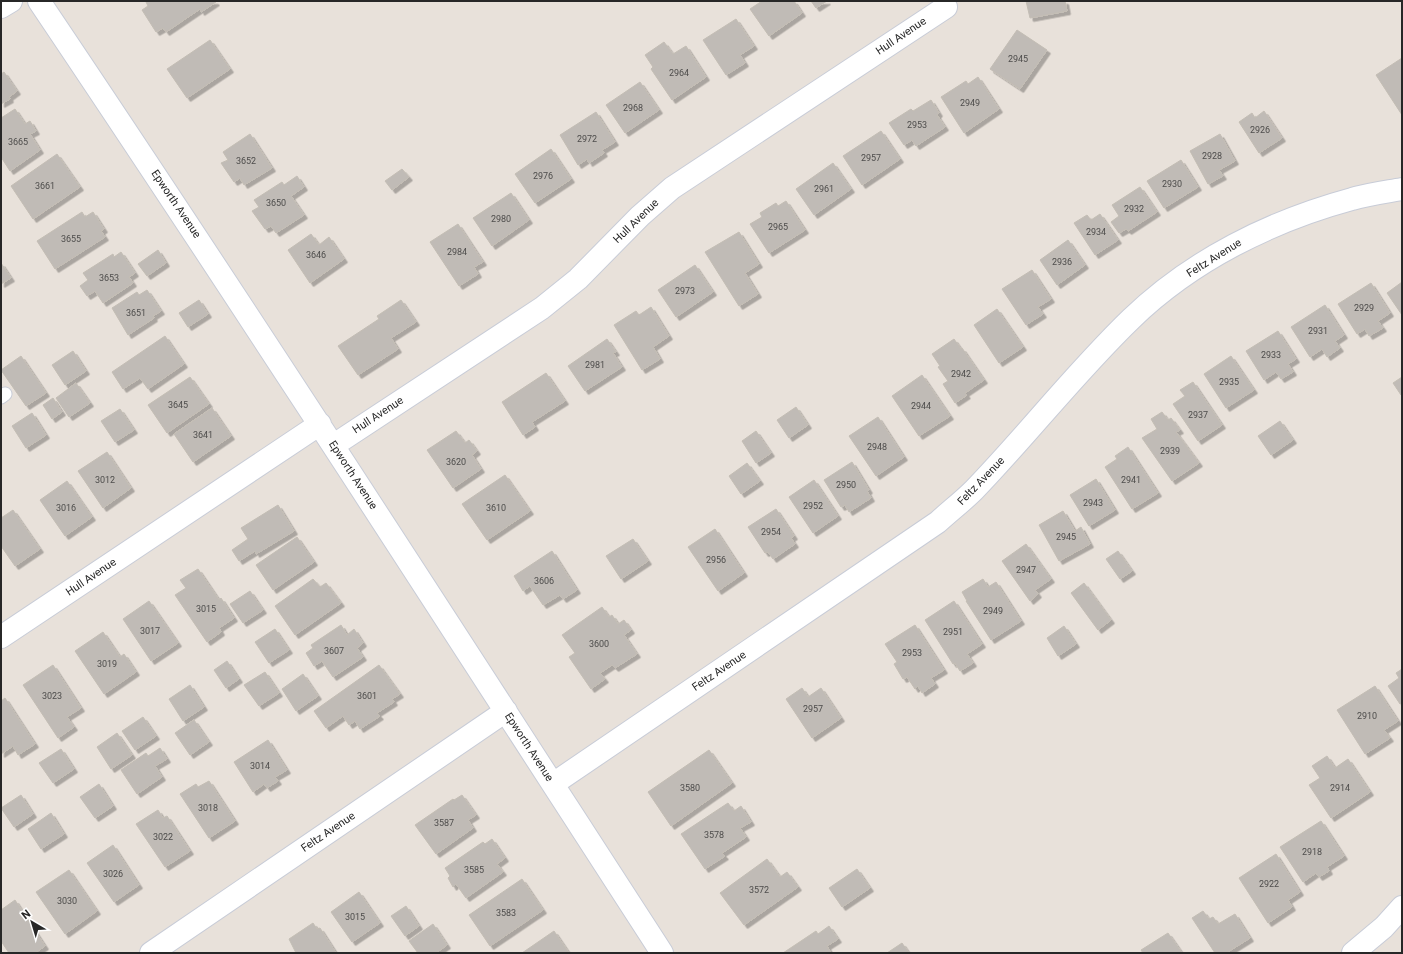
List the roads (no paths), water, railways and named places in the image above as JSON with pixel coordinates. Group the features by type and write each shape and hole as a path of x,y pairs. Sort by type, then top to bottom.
{"street":[{"path":"1,7 10,1"},
{"name":"Epworth Avenue","path":"40,1 334,445 662,953"},
{"name":"Hull Avenue","path":"334,445 542,308 578,280 640,216 672,188 946,7"},
{"name":"Feltz Avenue","path":"553,784 938,522 974,491 1077,376 1132,318 1174,284 1205,262 1245,239 1298,215 1353,198 1402,189"},
{"name":"Hull Avenue","path":"1,637 320,424"},
{"name":"Feltz Avenue","path":"150,953 506,711"},
{"path":"1353,953 1384,927 1402,907"}]}
